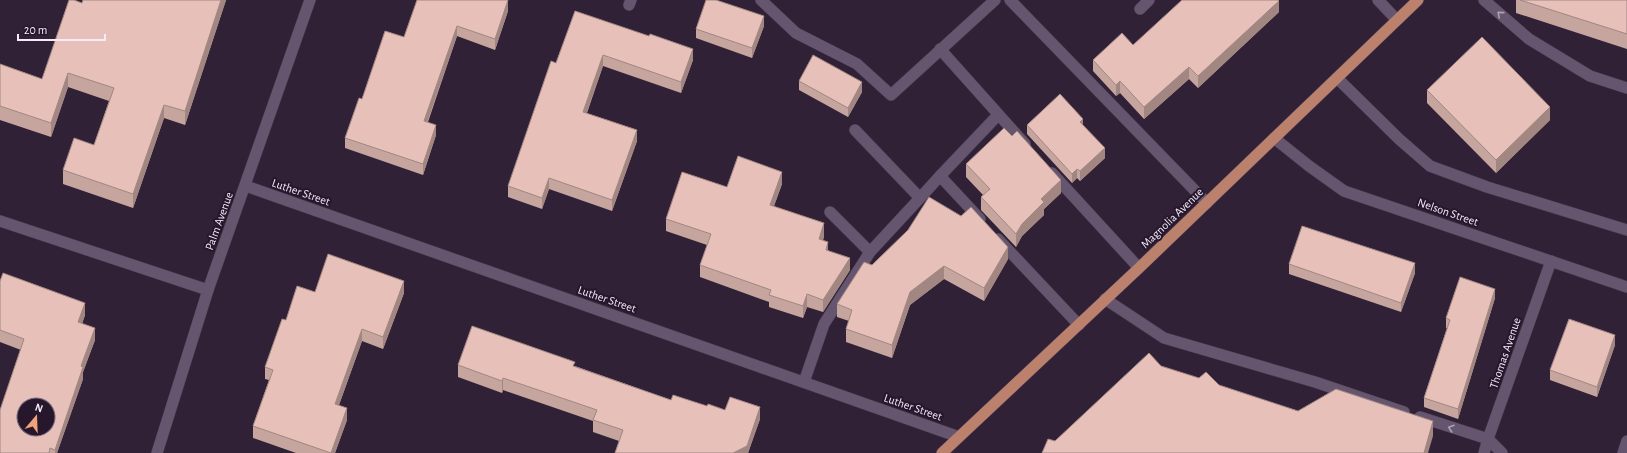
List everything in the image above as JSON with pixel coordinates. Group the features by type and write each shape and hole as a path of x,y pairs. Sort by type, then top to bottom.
{"main road":[{"name":"Magnolia Avenue","path":"942,453 1338,79 1418,0"}],"street":[{"name":"Palm Avenue","path":"157,453 208,290 246,186 310,0"},
{"path":"761,0 796,32 857,64 891,95 995,0"},
{"path":"1010,0 1207,203"},
{"path":"1140,9 1149,0"},
{"path":"1378,0 1397,20"},
{"path":"1484,0 1529,39 1590,76 1627,88"},
{"path":"940,49 1030,150"},
{"path":"1338,79 1399,139 1430,166 1487,186 1627,230"},
{"path":"804,382 824,324 870,252 998,115"},
{"path":"855,130 920,198"},
{"name":"Nelson Street","path":"1274,138 1344,191 1627,287"},
{"path":"1046,167 1139,268"},
{"path":"940,176 1079,325"},
{"name":"Luther Street","path":"246,186 959,437"},
{"path":"830,212 870,252"},
{"path":"0,221 208,290"},
{"name":"Thomas Avenue","path":"1484,453 1551,261"},
{"path":"1105,299 1164,338 1315,382 1488,439 1502,453"},
{"path":"1623,453 1627,441"}],"building":[{"path":"69,0 82,3 83,0 221,0 185,111 164,105 133,194 63,170 74,138 94,145 114,88 68,73 51,123 0,106 0,64 42,79"},
{"path":"417,0 508,0 495,39 457,26 424,121 436,125 423,164 345,138 359,98 362,99 385,31 404,37"},
{"path":"706,0 716,0 764,16 752,48 696,29"},
{"path":"1182,0 1279,1 1198,76 1189,67 1144,107 1120,81 1116,85 1093,60 1122,33 1133,45"},
{"path":"1520,0 1627,0 1627,34"},
{"path":"575,11 693,49 681,82 603,55 583,112 637,130 612,200 549,178 542,198 508,186 551,61 556,63"},
{"path":"1482,37 1550,107 1496,160 1427,90"},
{"path":"813,55 862,82 848,108 799,81"},
{"path":"1060,94 1083,119 1080,122 1105,148 1080,171 1077,169 1072,174 1027,125"},
{"path":"1004,128 1012,136 1017,131 1061,180 1041,199 1044,202 1022,224 1016,234 981,197 990,189 966,164"},
{"path":"738,156 782,172 770,205 824,223 819,239 828,242 826,250 850,258 823,300 807,294 803,306 769,295 771,290 700,265 711,234 666,219 682,172 727,187"},
{"path":"929,197 961,216 971,207 1008,247 984,288 944,266 910,292 892,345 846,329 852,310 837,304 864,262 872,265 908,230"},
{"path":"1302,226 1415,263 1401,303 1289,264"},
{"path":"328,254 404,281 383,337 362,329 335,404 347,408 331,453 253,426 273,370 265,367 282,319 286,320 297,286 315,292"},
{"path":"3,273 85,303 78,322 95,328 81,366 83,367 55,450 50,448 49,453 0,453 0,410 24,339 0,330 0,281"},
{"path":"1460,277 1495,289 1458,409 1424,398 1450,320 1446,318"},
{"path":"1569,319 1615,335 1597,387 1550,370"},
{"path":"472,326 575,362 573,366 671,400 673,395 725,410 730,397 760,407 747,446 733,453 615,453 623,430 593,420 597,410 503,378 502,381 458,365"},
{"path":"1149,353 1161,366 1199,378 1206,372 1219,385 1298,411 1336,389 1433,421 1424,453 1042,453 1048,439 1055,441"}]}
